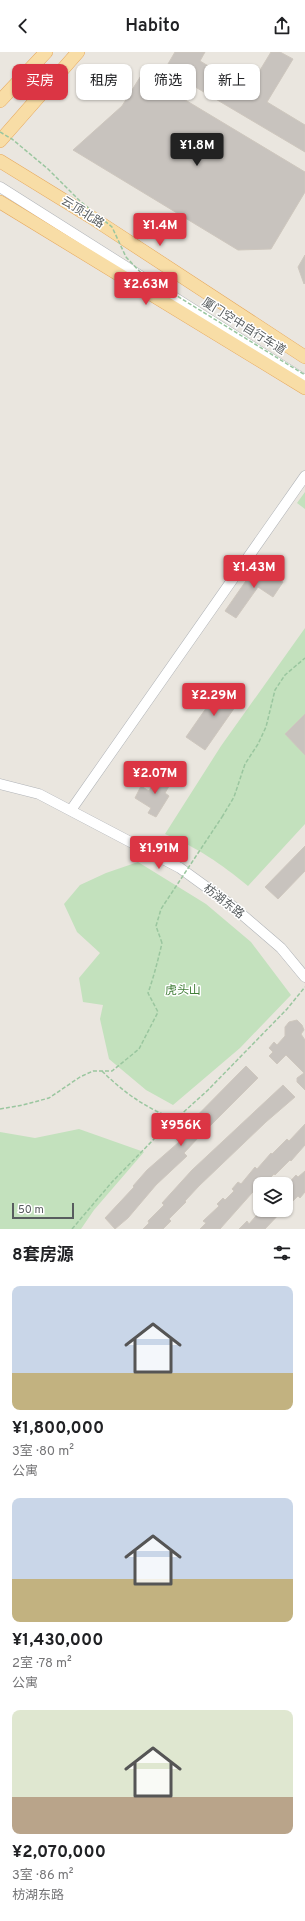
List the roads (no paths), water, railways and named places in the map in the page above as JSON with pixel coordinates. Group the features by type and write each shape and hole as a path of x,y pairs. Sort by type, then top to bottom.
{"main road":[{"path":"0,101 46,52"},
{"path":"0,141 78,52"},
{"name":"云顶北路","path":"0,161 90,217 305,357"},
{"path":"0,202 305,388"}],"street":[{"path":"0,187 305,380"},
{"path":"71,810 305,476"},
{"name":"枋湖东路","path":"0,784 39,794 186,873 232,905 281,948 305,977"}],"park label":[{"name":"虎头山","path":"183,990"}]}
